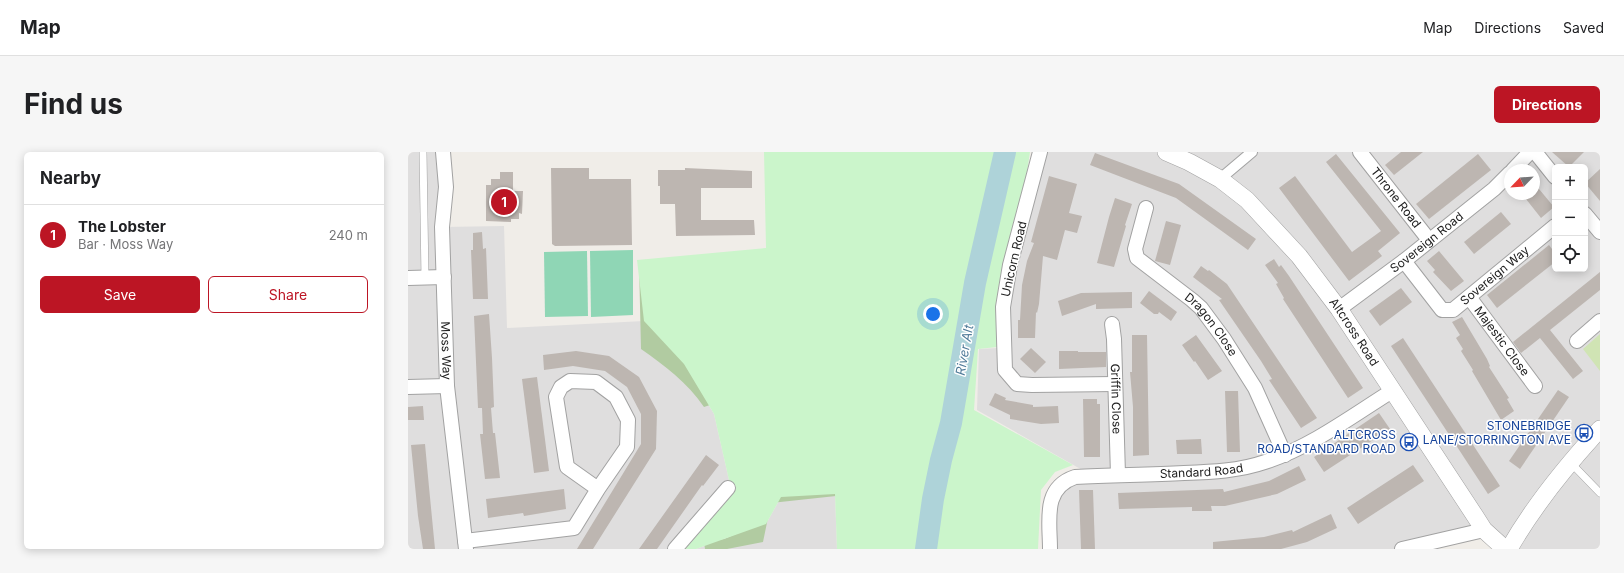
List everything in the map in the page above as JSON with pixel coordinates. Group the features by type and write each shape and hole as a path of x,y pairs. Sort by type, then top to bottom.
{"street":[{"name":"Moss Way","path":"443,152 446,187 442,227 447,386 465,545"},
{"name":"Unicorn Road","path":"1040,152 1010,265 1003,307 1005,370 1017,384 1032,386 1115,384"},
{"name":"Altcross Road","path":"1166,152 1189,162 1220,179 1247,200 1295,251 1339,309 1484,530 1505,549"},
{"path":"1220,179 1252,152"},
{"path":"1519,164 1530,152"},
{"path":"1535,152 1552,173"},
{"name":"Throne Road","path":"1364,154 1429,240"},
{"name":"Sovereign Road","path":"1339,309 1404,262 1429,240 1494,189 1504,179"},
{"name":"Dragon Close","path":"1146,208 1135,250 1137,258 1201,308 1224,339 1255,388 1285,455"},
{"path":"1588,218 1600,232"},
{"name":"Sovereign Way","path":"1404,262 1442,310 1453,310 1552,228"},
{"path":"408,278 444,277"},
{"name":"Majestic Close","path":"1469,297 1535,386"},
{"path":"1577,342 1600,321"},
{"name":"Griffin Close","path":"1112,324 1114,338 1118,475"},
{"path":"465,545 574,528 598,489 627,447 628,420 616,397 596,382 570,382 561,387 556,397 567,466 598,489"},
{"path":"408,387 447,386"},
{"name":"Standard Road","path":"1050,549 1052,496 1059,486 1075,477 1215,472 1244,468 1265,463 1285,455 1318,438 1392,391"},
{"path":"1509,549 1530,514 1570,462 1600,429"},
{"path":"675,549 728,488"},
{"path":"1402,549 1484,530"}],"lane":[{"path":"423,152 425,278"},
{"path":"1570,462 1600,493"}],"shaded area":[{"path":"408,152 442,152 443,227 504,226 507,328 644,321 684,364 714,414 729,480 675,549 408,549"},
{"path":"1040,152 1600,152 1600,549 1505,549 1484,530 1402,549 1049,549 1050,490 1084,471 977,410 979,349 998,348"},
{"path":"835,494 837,549 696,549 766,524 781,497"}],"green space":[{"path":"764,152 1030,152 1027,172 998,290 997,347 978,349 974,410 1073,465 1055,472 1041,490 1038,549 837,549 835,494 781,497 766,524 696,549 675,549 729,480 714,414 684,364 644,321 637,260 766,248"},
{"path":"633,250 633,315 591,317 590,251"},
{"path":"587,251 588,316 545,317 544,252"},
{"path":"639,263 731,398 704,407 683,382 641,349"},
{"path":"1600,334 1600,371 1583,349"},
{"path":"824,468 836,496 771,503 763,542 727,549 705,549 704,542 724,539 748,529 757,505"}],"building":[{"path":"1401,152 1423,152 1394,175 1385,165"},
{"path":"1552,152 1584,152 1572,164 1566,164"},
{"path":"1095,153 1179,184 1256,239 1248,250 1176,198 1090,165"},
{"path":"1336,154 1400,233 1378,251 1382,256 1349,281 1279,188 1295,176 1352,252 1381,231 1326,162"},
{"path":"1478,154 1491,170 1429,219 1416,204"},
{"path":"551,168 589,168 589,179 631,179 632,245 555,246 552,244"},
{"path":"685,168 752,171 752,188 701,188 701,220 754,220 755,235 676,236 675,204 660,204 658,170 685,170"},
{"path":"1600,169 1600,201 1588,187 1588,180"},
{"path":"500,172 513,172 513,191 523,191 522,214 519,213 519,219 511,219 511,222 486,221 486,185 491,185 491,179 500,179"},
{"path":"1049,176 1077,184 1069,213 1082,216 1077,233 1065,230 1057,260 1043,256 1039,304 1037,313 1036,312 1035,338 1018,338 1018,320 1020,320 1022,285 1027,261 1034,243 1031,242"},
{"path":"1540,190 1552,205 1552,209 1541,218 1527,200 1540,200"},
{"path":"1115,198 1132,204 1114,267 1097,263"},
{"path":"1501,212 1511,224 1474,254 1464,242"},
{"path":"1166,221 1181,225 1170,265 1155,261"},
{"path":"482,232 483,249 486,248 488,299 473,299 471,250 473,250 473,233"},
{"path":"1549,245 1552,249 1552,264 1497,308 1487,295"},
{"path":"1439,251 1464,281 1451,291 1433,272 1435,270 1427,261"},
{"path":"1274,259 1279,267 1281,265 1289,276 1363,388 1348,398 1283,299 1284,298 1276,284 1278,283 1265,265"},
{"path":"1201,266 1208,271 1209,270 1227,284 1317,418 1301,428 1269,380 1272,379 1261,361 1219,300 1222,299 1193,277"},
{"path":"1600,272 1600,290 1550,330 1583,371 1573,379 1540,338 1521,353 1513,342"},
{"path":"1401,288 1412,302 1380,326 1369,311"},
{"path":"1149,291 1177,312 1171,321 1159,312 1158,314 1154,314 1140,303"},
{"path":"1132,292 1132,308 1096,309 1096,304 1062,316 1058,301 1081,293"},
{"path":"489,314 494,407 491,408 493,433 495,433 500,478 485,479 480,434 483,434 482,408 478,408 474,316"},
{"path":"1462,317 1487,359 1490,366 1489,367 1509,398 1507,399 1514,411 1501,420 1461,351 1463,349 1456,338 1460,335 1452,322"},
{"path":"1132,335 1147,335 1149,455 1133,456 1133,407 1130,372 1132,372"},
{"path":"1196,335 1222,371 1208,380 1182,345"},
{"path":"1403,338 1500,486 1488,494 1391,346"},
{"path":"1031,348 1046,362 1035,373 1020,359"},
{"path":"576,351 609,356 639,377 657,411 656,449 593,549 577,549 641,444 641,414 627,387 605,371 573,366 544,370 543,355"},
{"path":"1059,351 1106,352 1106,367 1059,369"},
{"path":"537,377 549,471 534,473 522,379"},
{"path":"1558,390 1569,397 1520,469 1509,461"},
{"path":"1225,391 1238,391 1240,452 1227,452"},
{"path":"995,393 1006,398 1005,400 1033,405 1033,407 1058,406 1059,423 1041,424 1010,419 1010,415 989,405"},
{"path":"1083,399 1097,399 1097,404 1100,404 1100,457 1084,457"},
{"path":"423,406 424,420 408,420 408,407"},
{"path":"1379,413 1390,429 1324,472 1314,457"},
{"path":"1201,439 1202,454 1177,454 1176,440"},
{"path":"425,444 435,549 423,549 411,445"},
{"path":"706,455 719,465 703,486 702,485 657,549 639,549"},
{"path":"1413,465 1424,481 1358,524 1347,508"},
{"path":"1299,466 1306,480 1277,494 1225,506 1211,506 1212,511 1192,511 1192,507 1119,509 1118,493 1223,489 1224,492 1269,481"},
{"path":"564,489 566,509 524,516 523,513 488,518 486,499"},
{"path":"1079,490 1093,490 1095,549 1081,549"},
{"path":"1331,514 1337,528 1307,542 1281,549 1213,549 1213,542 1264,537 1292,530 1293,532"}],"waterway":[{"name":"River Alt","path":"926,549 933,499 941,460 951,423 975,283 1005,152"}],"place":[{"name":"The Lobster","path":"504,202"},
{"name":"STONEBRIDGE LANE/STORRINGTON AVE","path":"1584,433"},
{"name":"ALTCROSS ROAD/STANDARD ROAD","path":"1409,442"}]}
